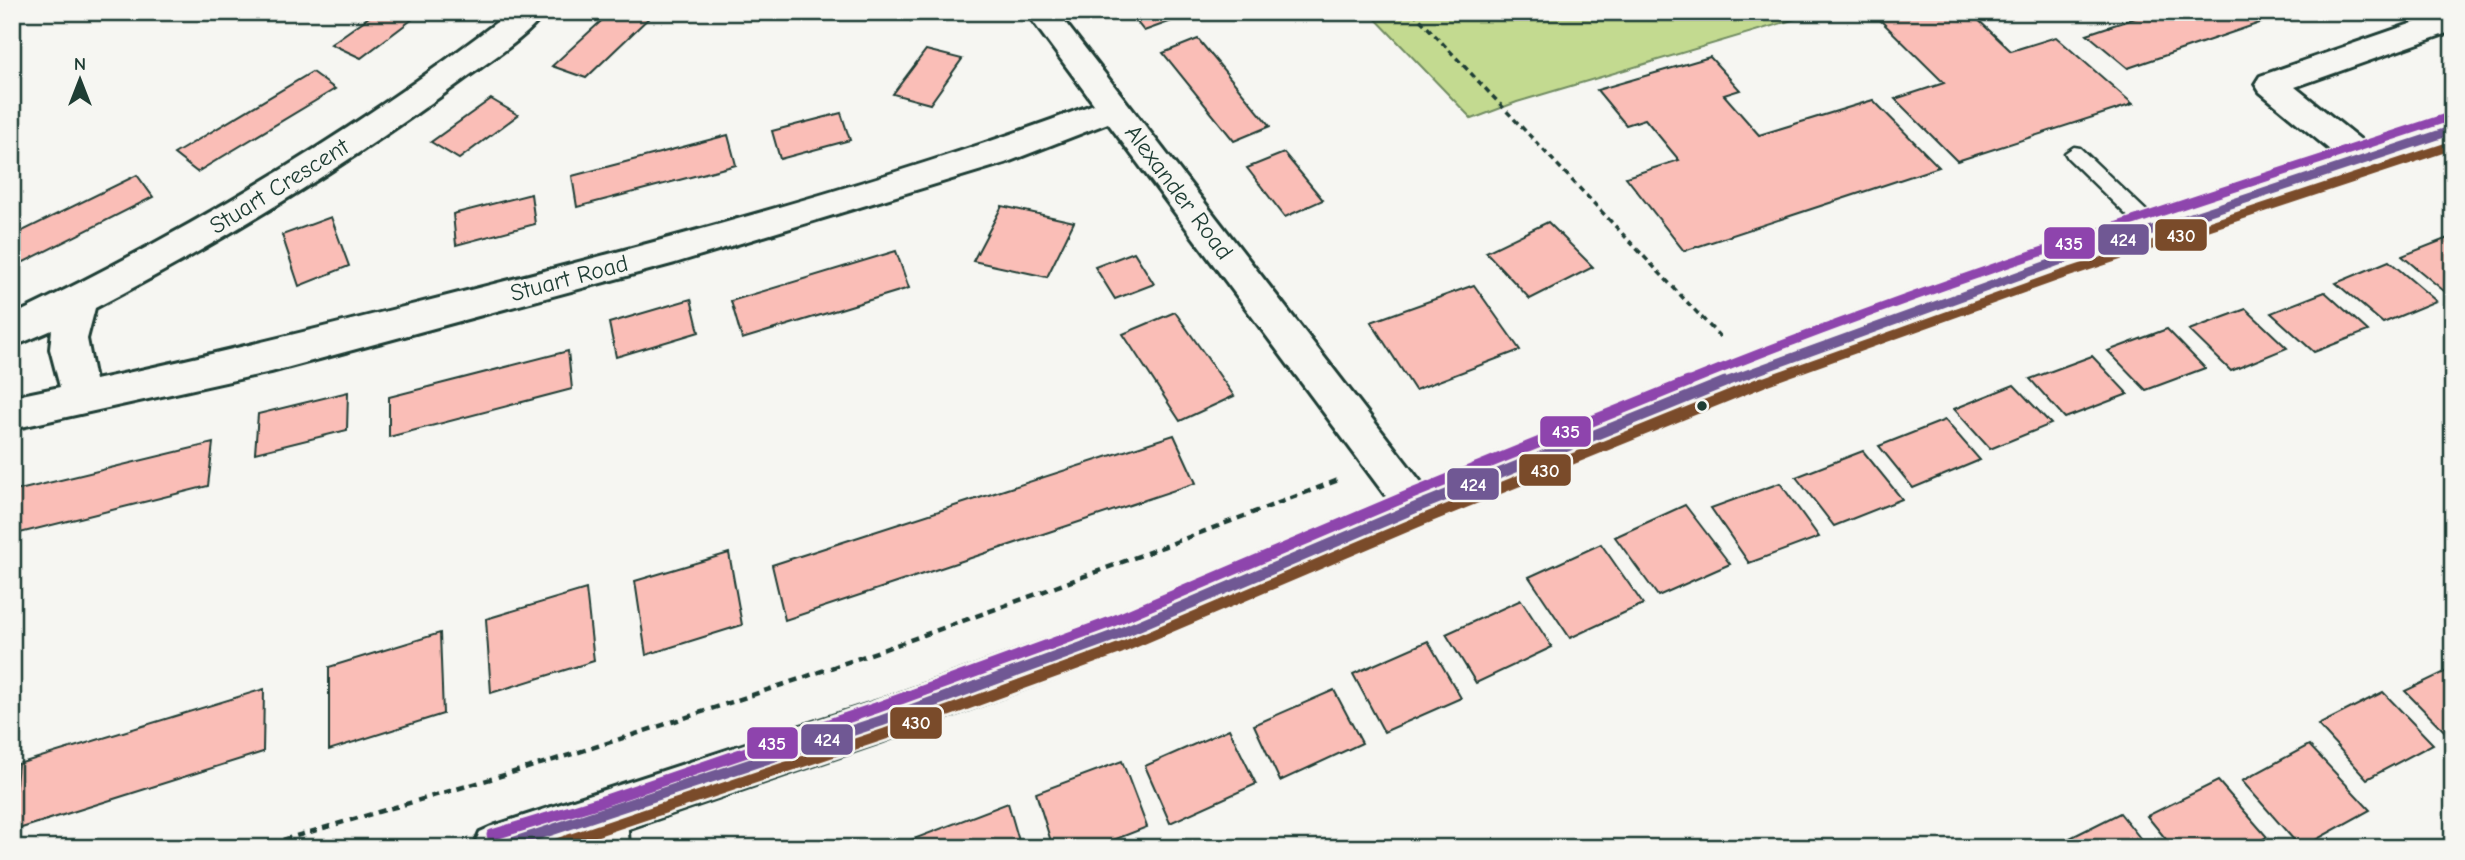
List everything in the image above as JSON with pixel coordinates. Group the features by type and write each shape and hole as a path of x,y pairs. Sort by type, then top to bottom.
{"street":[{"name":"Stuart Crescent","path":"12,333 80,300 214,226 334,153 461,68 530,12"},
{"name":"Alexander Road","path":"1041,12 1116,108 1305,363 1386,462 1417,507"},
{"path":"2365,161 2271,84 2453,20"},
{"name":"Stuart Road","path":"12,413 271,357 675,250 993,155 1116,108"},
{"path":"496,848 605,831 881,721 1116,635 1417,507 1754,370 2154,230 2453,130"},
{"path":"80,300 67,330 70,360 82,397"}],"lane":[{"path":"2074,153 2154,230"}],"path":[{"path":"1413,12 1754,370"},
{"path":"256,848 623,738 825,670 1127,562 1386,462"}],"green space":[{"path":"1369,12 1819,12 1517,102 1472,119"}],"building":[{"path":"376,12 400,12 414,18 361,58 331,44"},
{"path":"611,12 655,12 586,78 552,66"},
{"path":"905,12 937,12 911,21"},
{"path":"1129,12 1175,12 1180,18 1144,31"},
{"path":"1872,12 1970,12 2011,51 2056,37 2133,104 1957,161 1895,99 1944,83"},
{"path":"2153,12 2292,12 2128,68 2087,34"},
{"path":"1198,39 1270,126 1234,141 1163,53"},
{"path":"926,50 962,59 930,104 893,94"},
{"path":"1710,57 1740,90 1724,95 1759,135 1873,100 1939,167 1684,251 1626,177 1679,160 1645,119 1626,125 1597,90"},
{"path":"312,72 335,89 197,172 174,154"},
{"path":"491,99 518,115 459,159 431,142"},
{"path":"841,113 850,140 780,159 772,131"},
{"path":"728,135 736,165 577,207 572,176"},
{"path":"1284,153 1323,200 1285,217 1247,168"},
{"path":"137,175 153,197 12,268 12,236"},
{"path":"531,194 535,224 456,245 453,214"},
{"path":"1002,206 1074,222 1047,277 973,261"},
{"path":"331,217 349,266 299,286 282,235"},
{"path":"1548,222 1593,267 1530,299 1486,252"},
{"path":"2453,236 2453,288 2444,291 2402,256"},
{"path":"896,251 909,288 742,339 731,301"},
{"path":"1134,252 1154,284 1115,299 1095,267"},
{"path":"2389,261 2436,301 2383,323 2336,283"},
{"path":"1474,285 1520,350 1415,390 1371,322"},
{"path":"2325,292 2368,331 2314,352 2271,313"},
{"path":"691,299 699,332 616,357 609,323"},
{"path":"2246,309 2287,348 2231,371 2189,330"},
{"path":"1175,312 1234,396 1180,421 1123,334"},
{"path":"2167,329 2205,368 2146,390 2108,351"},
{"path":"568,351 572,389 389,437 389,397"},
{"path":"2092,356 2128,394 2065,418 2030,379"},
{"path":"2014,385 2051,424 1990,449 1954,409"},
{"path":"348,392 347,430 255,453 258,414"},
{"path":"1945,420 1980,460 1913,488 1879,446"},
{"path":"1174,435 1196,483 785,620 772,565"},
{"path":"213,443 208,486 12,535 15,491"},
{"path":"1863,451 1902,499 1834,526 1796,477"},
{"path":"1780,483 1819,537 1749,563 1711,508"},
{"path":"1685,505 1730,564 1658,596 1615,537"},
{"path":"1601,544 1643,604 1570,638 1529,577"},
{"path":"729,553 742,625 646,655 635,581"},
{"path":"586,589 594,661 491,693 486,619"},
{"path":"1521,600 1552,647 1476,683 1446,634"},
{"path":"440,633 443,714 329,750 329,667"},
{"path":"1428,641 1461,698 1384,732 1353,674"},
{"path":"2453,668 2453,740 2405,691"},
{"path":"264,689 263,752 12,831 18,764"},
{"path":"1334,690 1362,743 1280,781 1254,725"},
{"path":"2383,692 2433,744 2367,779 2318,725"},
{"path":"1229,729 1256,784 1170,823 1145,766"},
{"path":"2309,745 2370,810 2301,848 2242,781"},
{"path":"1122,761 1147,827 1093,848 1053,848 1036,793"},
{"path":"2218,781 2267,837 2246,848 2173,848 2147,816"},
{"path":"1008,803 1021,848 913,848 911,840"},
{"path":"2120,813 2148,848 2050,848"}],"transit line":[{"name":"435","path":"492,835 600,802 876,708 1111,622 1412,494 1749,357 2052,249 2449,117"},
{"name":"424","path":"497,848 604,815 881,721 1116,635 1417,507 1754,370 2056,262 2453,130"},
{"name":"430","path":"545,848 885,734 1121,648 1422,520 1759,383 2061,275 2453,145"}]}
